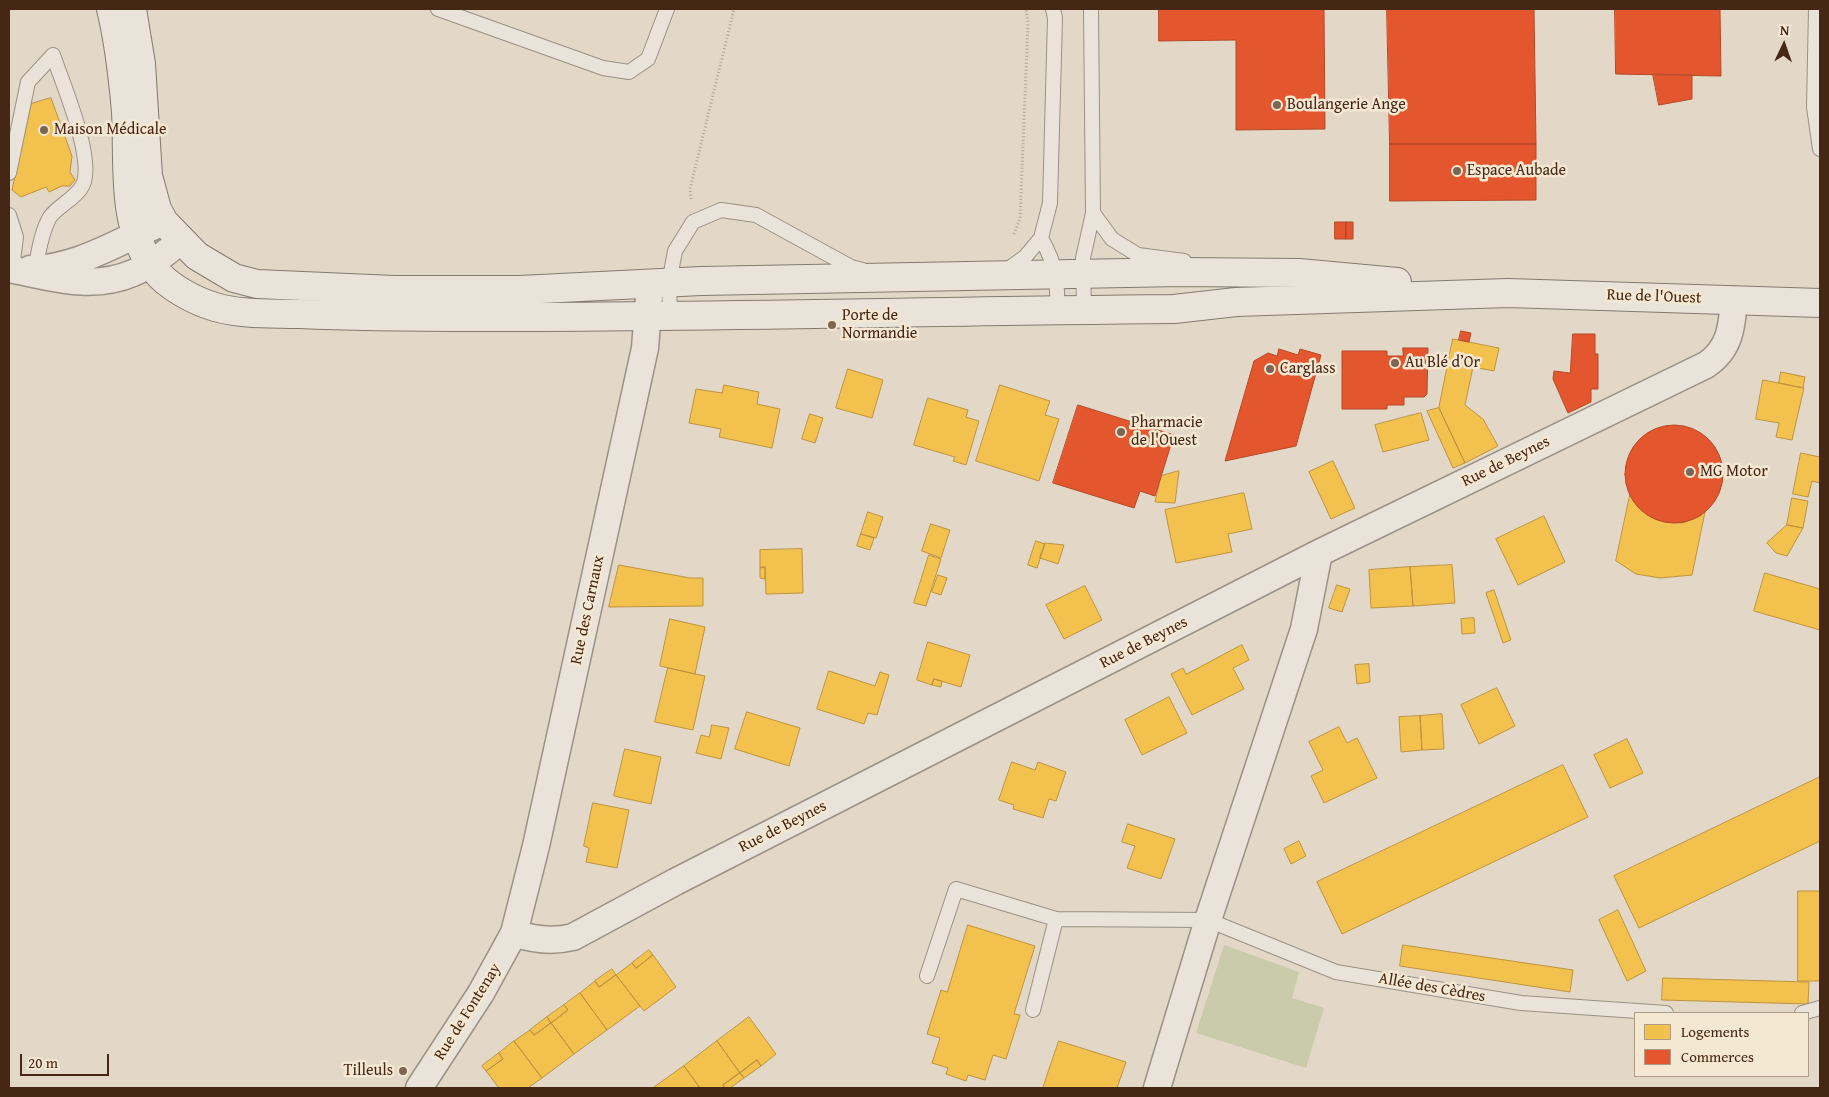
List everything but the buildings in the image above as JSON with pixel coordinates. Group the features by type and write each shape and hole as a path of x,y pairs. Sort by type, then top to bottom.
{"main road":[{"path":"111,9 122,72 128,148 128,186 136,234 151,263 163,278 194,298 216,307 238,311 367,317 1174,309 1236,302 1508,293"},
{"path":"132,9 140,64 148,176 158,209 173,232 197,256 234,278 281,286 394,290 520,290 889,276 1300,273 1508,293"},
{"name":"Rue de l'Ouest","path":"1508,293 1814,301"}],"street":[{"path":"19,269 80,259 110,248 136,234 173,232"},
{"path":"19,269 82,283 110,281 134,273 151,263 173,232"},
{"name":"Rue des Carnaux","path":"514,934 536,846 645,348 659,314 660,284"},
{"name":"Rue de Beynes","path":"514,934 538,940 559,941 573,937 675,882 1319,553 1706,365 1724,349 1730,335 1734,300"},
{"path":"1157,1088 1208,920 1304,629 1319,553"},
{"name":"Rue de Fontenay","path":"419,1088 481,993 514,934"}],"lane":[{"path":"438,9 603,68 629,72 648,59 667,9"},
{"path":"1000,275 1025,257 1041,238 1050,203 1055,18 1053,9"},
{"path":"1070,310 1083,274 1083,258 1093,213 1091,9"},
{"path":"1816,9 1817,107 1820,149"},
{"path":"9,173 28,82 53,55 85,149 83,187 51,216 42,238 19,269"},
{"path":"660,284 675,251 693,222 721,210 756,215 852,267 889,276"},
{"path":"1093,213 1112,239 1138,255 1300,273"},
{"path":"9,215 16,237 19,269"},
{"path":"1041,238 1051,257 1070,310"},
{"name":"Allée des Cèdres","path":"927,976 956,890 1056,919 1208,920 1336,972 1520,1003 1651,1012"},
{"path":"1033,1010 1056,919"},
{"path":"1806,1012 1820,1008"}],"path":[{"path":"693,222 690,190 734,9"},
{"path":"1025,257 1012,237 1020,219 1028,23 1026,9"}],"green space":[{"path":"1224,945 1299,972 1292,998 1324,1008 1306,1068 1196,1033"}],"place":[{"name":"Boulangerie Ange","path":"1277,105"},
{"name":"Maison Médicale","path":"44,130"},
{"name":"Espace Aubade","path":"1457,171"},
{"name":"Porte de Normandie","path":"832,325"},
{"name":"Au Blé d’Or","path":"1395,363"},
{"name":"Carglass","path":"1270,369"},
{"name":"Pharmacie de l'Ouest","path":"1121,432"},
{"name":"MG Motor","path":"1690,472"},
{"name":"Tilleuls","path":"403,1071"}]}
